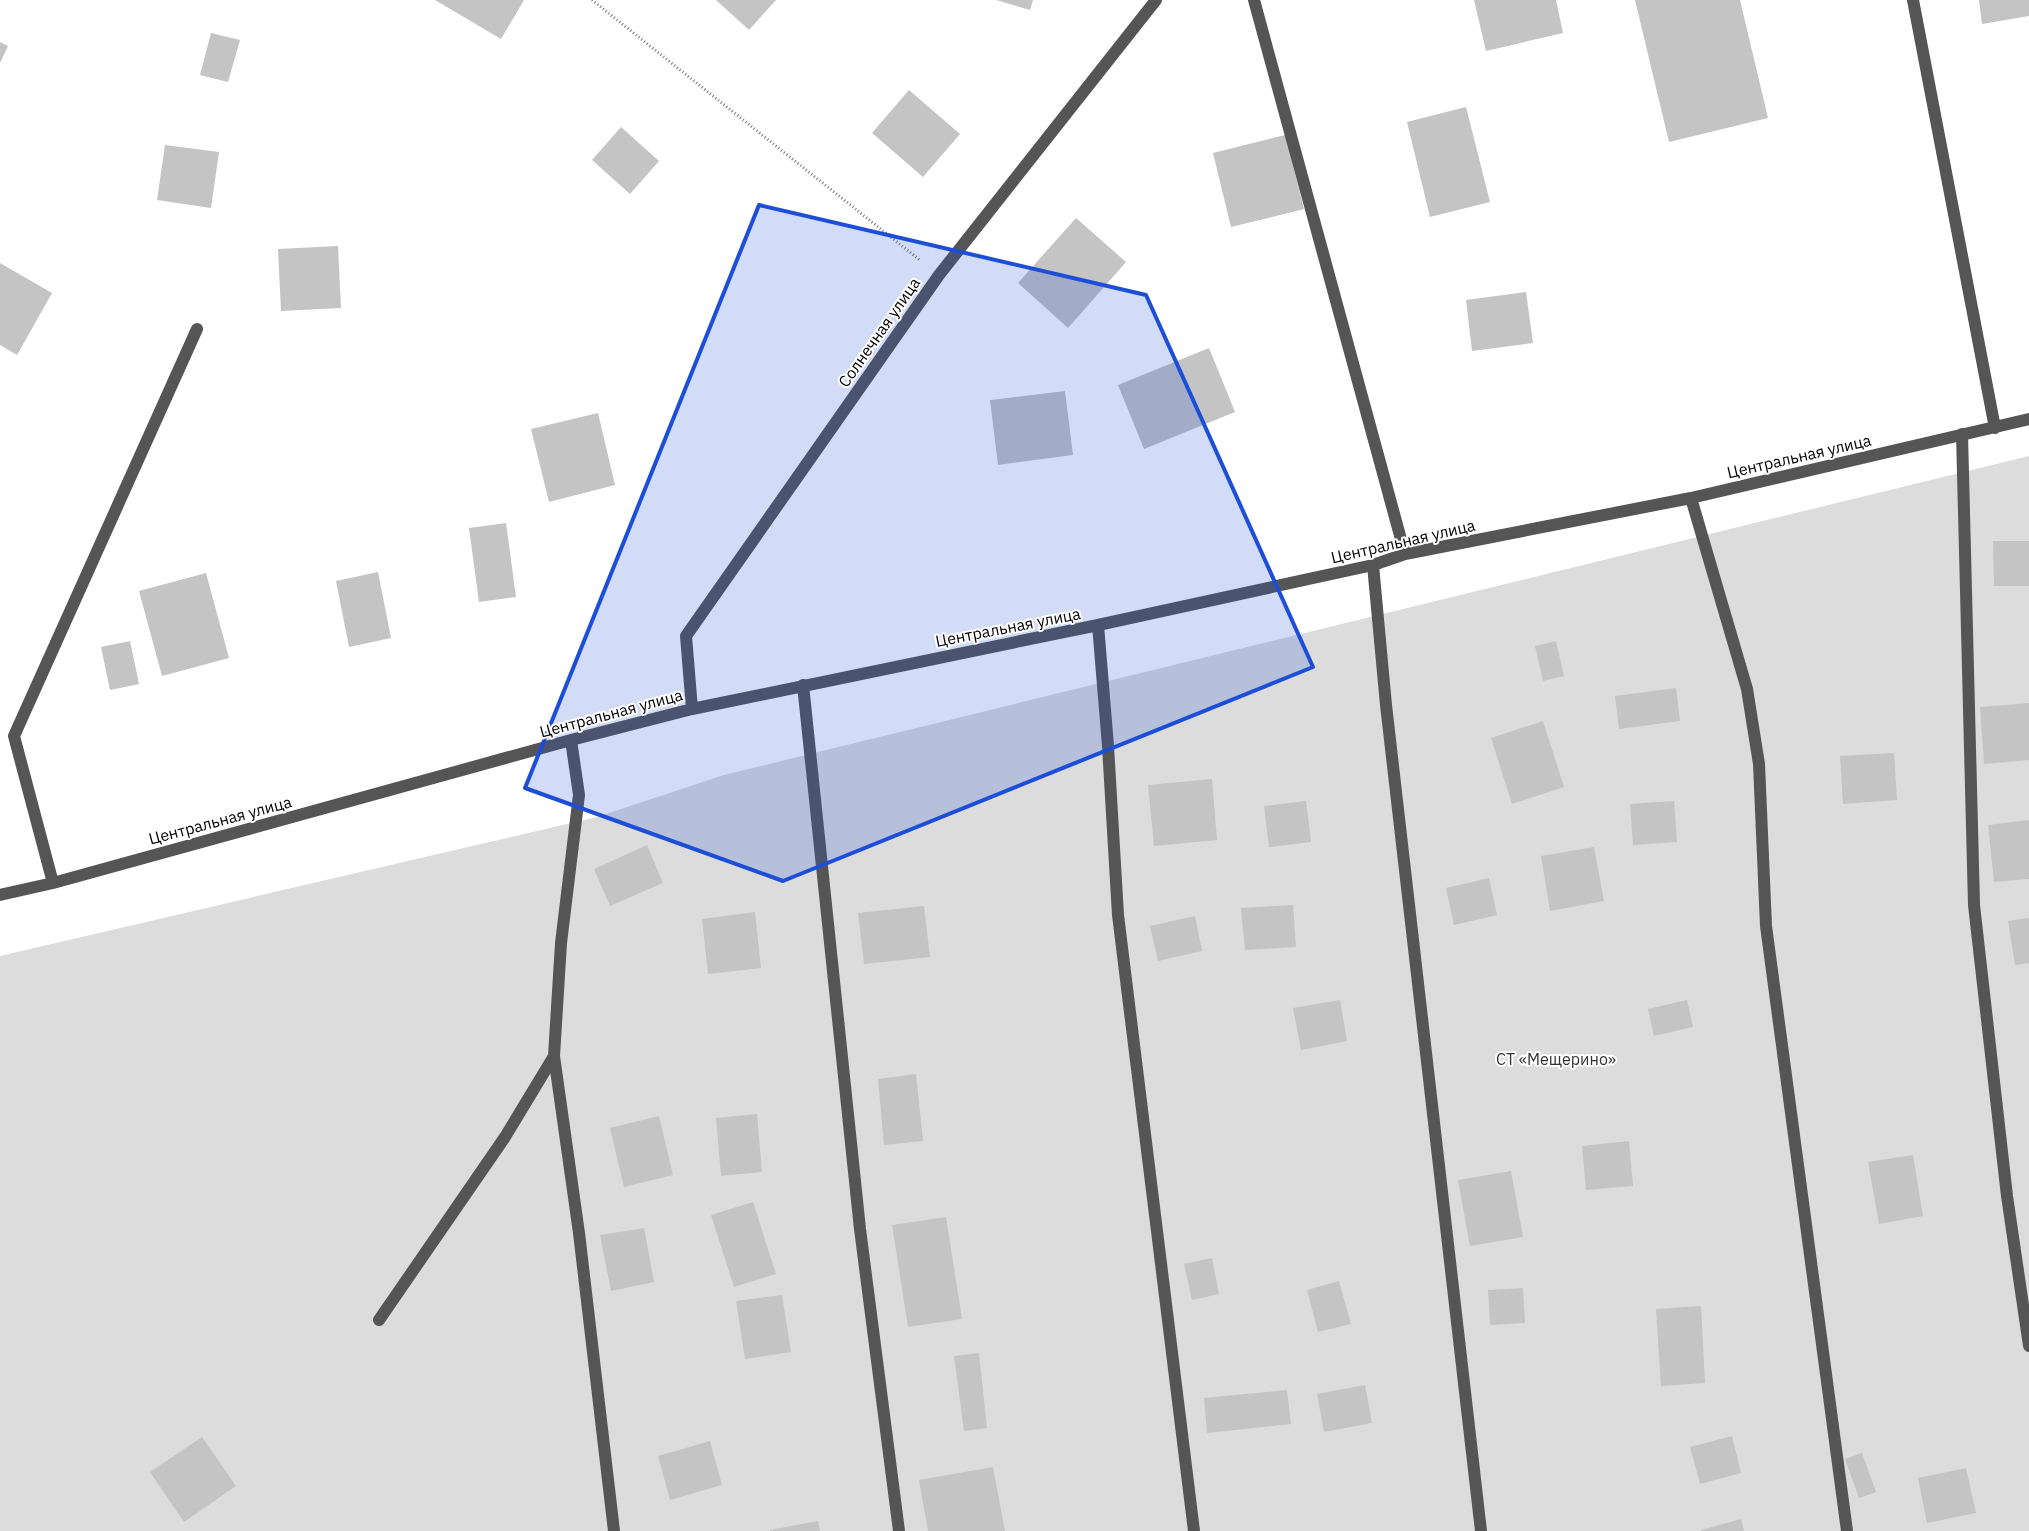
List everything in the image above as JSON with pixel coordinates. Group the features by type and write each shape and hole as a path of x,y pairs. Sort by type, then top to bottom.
{"street":[{"name":"Солнечная улица","path":"692,709 686,636 939,275 1156,0"},
{"path":"1254,0 1405,554"},
{"path":"1913,0 1995,428"},
{"path":"53,883 14,736 197,329"},
{"name":"Центральная улица","path":"0,895 53,883 571,740 692,709 803,684 1098,625 1372,565 1405,554 1691,498 2029,419"},
{"path":"1962,434 1974,905 2007,1196 2029,1346"},
{"path":"1691,498 1747,689 1758,754 1766,926 1847,1531"},
{"path":"1372,565 1386,705 1480,1531"},
{"path":"1098,625 1108,746 1118,915 1194,1531"},
{"path":"803,684 860,1229 900,1531"},
{"path":"571,740 579,795 561,943 554,1056 579,1233 614,1531"},
{"path":"379,1320 506,1137 554,1056"}],"path":[{"path":"592,0 939,275"}],"highlighted area":[{"path":"759,205 1146,295 1313,667 783,881 525,788"}],"green space":[{"name":"СТ «Мещерино»","path":"2029,456 2029,1531 0,1531 0,956 597,817 724,775"}],"building":[{"path":"435,0 524,0 501,39"},
{"path":"716,0 776,0 749,30"},
{"path":"996,0 1033,0 1030,10"},
{"path":"1474,0 1556,0 1563,33 1486,51"},
{"path":"1635,0 1740,0 1768,118 1669,142"},
{"path":"1979,0 2029,0 2029,16 1982,24"},
{"path":"211,33 240,40 228,82 200,75"},
{"path":"0,42 8,46 0,63"},
{"path":"909,90 960,134 923,177 872,133"},
{"path":"1466,107 1490,202 1430,217 1407,122"},
{"path":"621,127 659,161 630,194 592,160"},
{"path":"1285,135 1304,209 1231,227 1213,153"},
{"path":"165,145 219,152 211,208 157,200"},
{"path":"1076,218 1126,262 1068,328 1018,283"},
{"path":"338,246 341,308 281,311 278,249"},
{"path":"0,263 52,293 17,355 0,345"},
{"path":"1526,292 1533,343 1472,351 1466,300"},
{"path":"1209,348 1235,412 1144,449 1118,385"},
{"path":"1065,391 1073,455 998,465 990,400"},
{"path":"598,413 615,485 549,502 531,429"},
{"path":"506,523 516,597 479,602 469,528"},
{"path":"1993,541 2029,541 2029,586 1994,586"},
{"path":"378,572 391,638 349,647 336,581"},
{"path":"206,573 229,658 162,676 139,591"},
{"path":"130,641 139,684 110,690 101,647"},
{"path":"1556,641 1564,676 1543,681 1535,646"},
{"path":"1676,688 1680,721 1619,729 1615,696"},
{"path":"2029,703 2029,760 1984,764 1980,707"},
{"path":"1543,721 1564,787 1512,804 1491,738"},
{"path":"1894,753 1897,800 1843,804 1840,756"},
{"path":"1212,779 1217,840 1154,846 1148,785"},
{"path":"1306,801 1311,842 1269,847 1264,806"},
{"path":"1674,801 1677,842 1633,845 1630,804"},
{"path":"2029,820 2029,879 1994,882 1988,825"},
{"path":"647,845 663,883 610,906 594,869"},
{"path":"1594,847 1604,901 1550,911 1541,856"},
{"path":"1489,878 1497,915 1454,925 1446,888"},
{"path":"1293,905 1296,947 1245,950 1241,908"},
{"path":"924,906 930,957 864,964 858,913"},
{"path":"755,912 761,968 708,974 702,919"},
{"path":"1195,916 1202,951 1158,961 1150,926"},
{"path":"2029,918 2029,963 2015,965 2008,921"},
{"path":"1340,1000 1347,1041 1301,1050 1293,1008"},
{"path":"1687,1000 1693,1027 1654,1036 1648,1009"},
{"path":"916,1074 923,1141 884,1145 878,1079"},
{"path":"757,1114 762,1172 721,1176 716,1118"},
{"path":"659,1116 673,1175 624,1187 610,1128"},
{"path":"1629,1141 1633,1186 1586,1190 1582,1146"},
{"path":"1913,1155 1923,1216 1879,1224 1868,1162"},
{"path":"1511,1171 1523,1237 1470,1246 1458,1180"},
{"path":"753,1202 776,1274 734,1287 711,1215"},
{"path":"946,1217 962,1319 908,1327 892,1225"},
{"path":"644,1228 654,1282 611,1291 600,1235"},
{"path":"1212,1258 1219,1294 1192,1300 1184,1264"},
{"path":"1339,1281 1351,1324 1318,1332 1307,1290"},
{"path":"1523,1288 1525,1323 1490,1325 1488,1290"},
{"path":"782,1295 791,1352 745,1359 736,1301"},
{"path":"1701,1306 1705,1383 1661,1386 1656,1309"},
{"path":"979,1353 987,1428 964,1431 954,1356"},
{"path":"1365,1385 1372,1423 1324,1432 1317,1394"},
{"path":"1287,1390 1291,1424 1207,1433 1204,1398"},
{"path":"1732,1436 1741,1473 1700,1484 1690,1447"},
{"path":"202,1437 236,1486 184,1522 150,1472"},
{"path":"710,1441 722,1485 670,1500 658,1456"},
{"path":"1862,1453 1876,1492 1859,1498 1845,1459"},
{"path":"993,1467 1005,1531 928,1531 919,1480"},
{"path":"1966,1468 1976,1513 1927,1523 1918,1478"},
{"path":"1741,1519 1744,1531 1701,1531 1701,1530"},
{"path":"818,1521 820,1531 770,1531 770,1530"}]}
